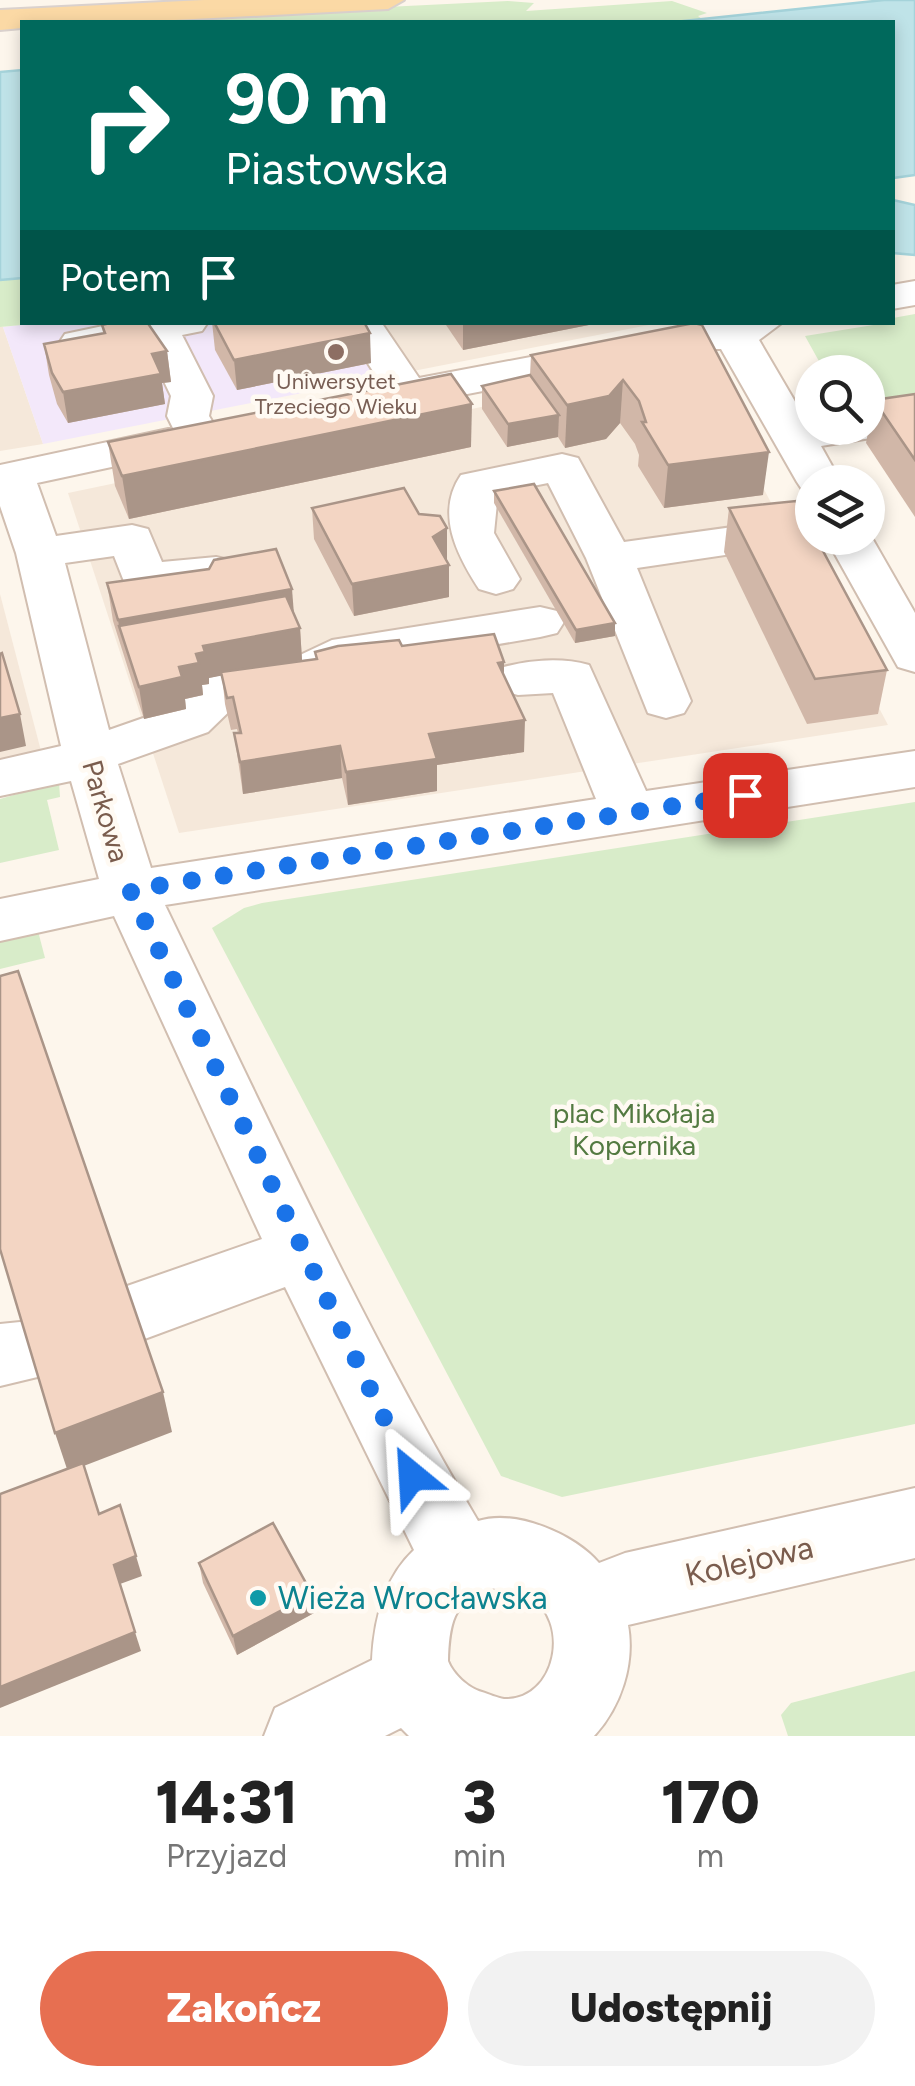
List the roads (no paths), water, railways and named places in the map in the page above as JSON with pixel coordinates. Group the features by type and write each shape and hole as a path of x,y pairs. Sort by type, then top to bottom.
{"main road":[{"path":"0,20 388,0"}],"street":[{"path":"6,477 218,432 188,416 192,396 173,325 66,345"},
{"path":"363,325 408,392"},
{"path":"352,404 748,330 745,350 809,465"},
{"path":"496,579 472,533 477,484 562,467 609,558 666,702"},
{"name":"Parkowa","path":"6,477 27,563 130,890 302,1253 412,1476 460,1560"},
{"path":"609,558 795,532"},
{"path":"27,563 132,539 144,579 252,568"},
{"path":"860,555 909,635"},
{"path":"0,778 89,754 190,720 226,685 312,669 332,656 540,622"},
{"path":"518,679 571,676 629,812"},
{"path":"0,920 130,890 915,770"},
{"path":"131,1314 302,1253"},
{"name":"Kolejowa","path":"585,1606 625,1590 915,1523"},
{"path":"489,1552 519,1554 547,1565 571,1584 585,1606 594,1655 588,1680 575,1702 520,1735 478,1734 451,1723 429,1704 414,1680 407,1652 409,1622 420,1596 437,1575 460,1560 489,1552"},
{"path":"303,1736 414,1680"}],"water":[{"path":"915,0 915,175 895,178 895,20 693,20"},
{"path":"20,70 20,278 0,280 0,72"},
{"path":"895,200 915,205 915,255 895,253"}],"place":[{"name":"Uniwersytet Trzeciego Wieku","path":"336,352"},
{"name":"Wieża Wrocławska","path":"258,1598"}],"park label":[{"name":"plac Mikołaja Kopernika","path":"634,1129"}]}
